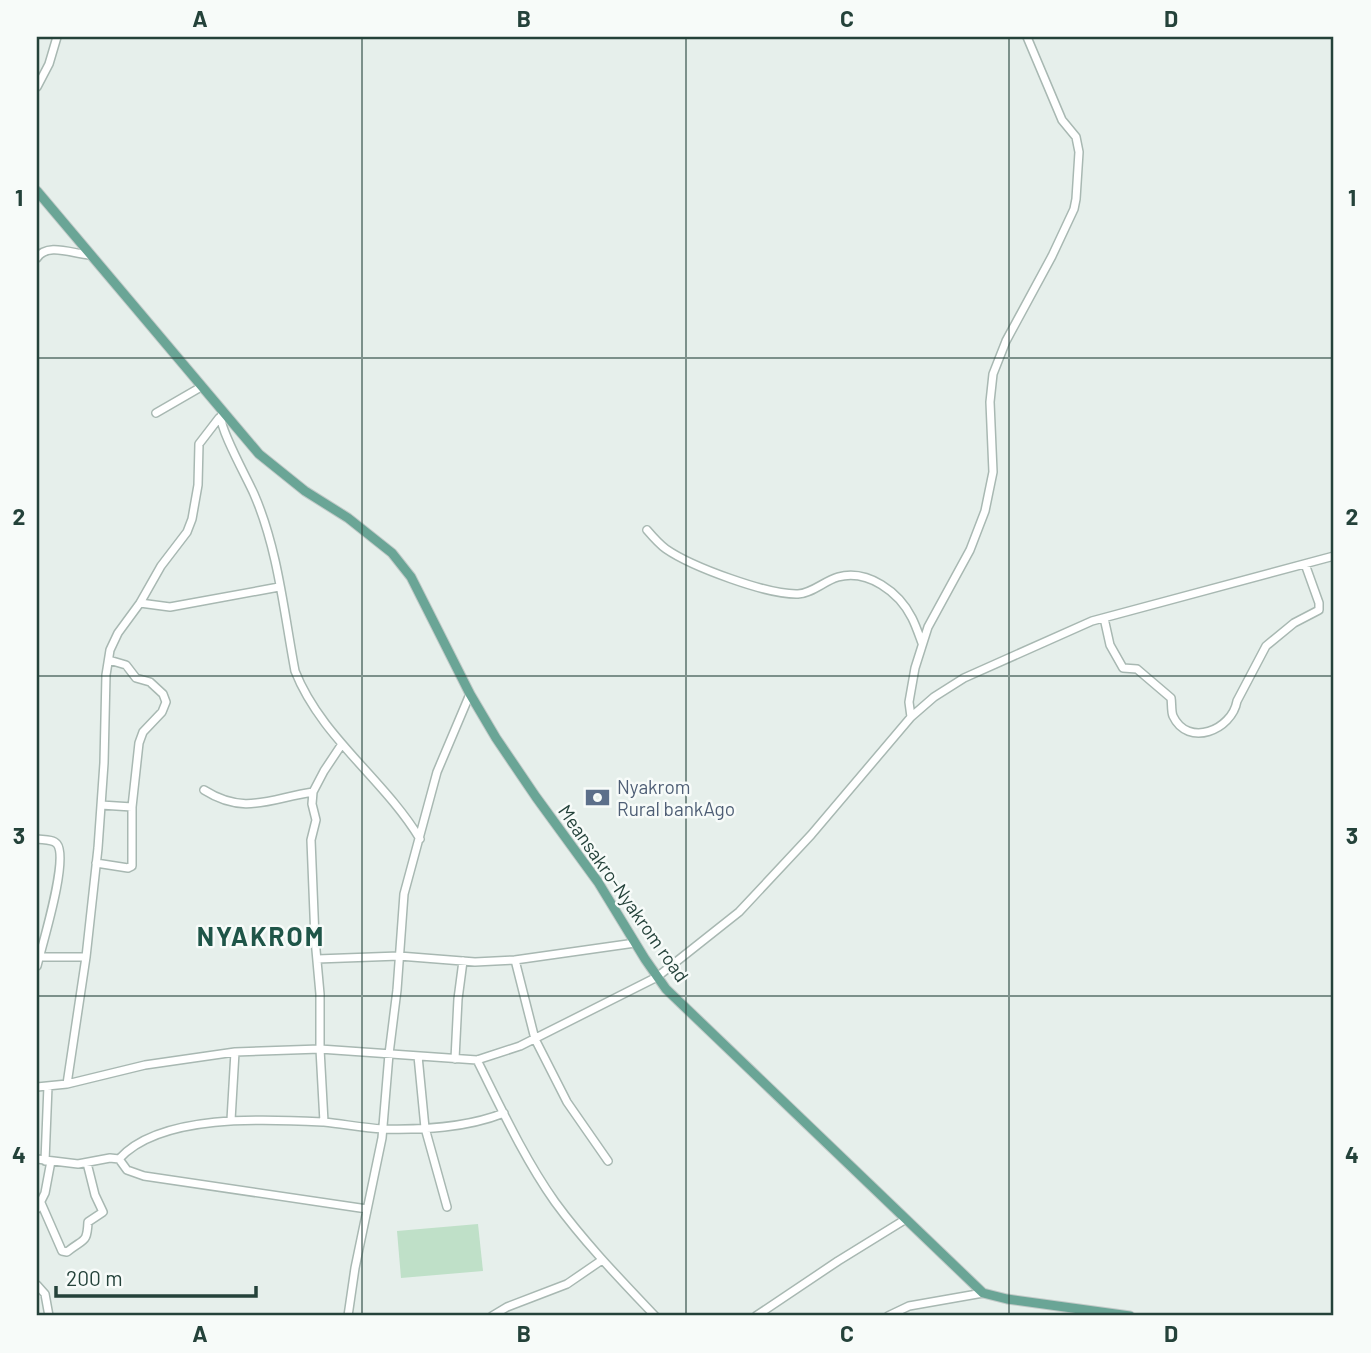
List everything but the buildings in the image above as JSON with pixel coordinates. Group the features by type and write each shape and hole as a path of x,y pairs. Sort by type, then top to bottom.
{"main road":[{"name":"Meansakro-Nyakrom road","path":"37,191 187,369 221,415 273,467 392,553 411,577 470,694 516,768 598,882 657,977 699,1021 983,1293"},
{"path":"983,1293 1081,1312 1130,1316"}],"street":[{"path":"37,87 49,64 57,37"},
{"path":"911,718 909,702 915,668 928,626 970,550 985,511 993,472 990,402 993,374 1006,341 1074,209 1078,143 1076,136 1062,120 1027,37"},
{"path":"37,258 41,252 48,249 90,255"},
{"path":"156,413 201,387"},
{"path":"221,415 222,429 260,507 295,671 302,688 312,706 410,822 420,839"},
{"path":"67,1084 86,957 96,863 106,675 110,650 118,632 140,603 164,561 187,532 198,485 199,444 221,415"},
{"path":"647,530 666,549 702,568 766,589 791,594 803,593 839,577 856,575 873,579 900,600 912,618 922,644"},
{"path":"37,1087 67,1084 145,1065 234,1052 320,1048 477,1060 520,1046 657,977 739,912 819,825 911,718 934,698 964,678 1062,633 1104,618 1334,556"},
{"path":"1104,618 1110,645 1123,668 1137,669 1171,698 1173,716 1186,729 1201,733 1212,731 1221,726 1235,711 1237,701 1266,646 1294,623 1319,610 1305,564"},
{"path":"140,603 170,607 279,587"},
{"path":"96,863 128,868 132,866 132,807 140,737 162,712 165,698 150,682 136,678 129,667 109,660"},
{"path":"348,1316 383,1129 404,894 444,751 470,694"},
{"path":"324,1122 312,840 316,820 312,804 313,792 342,744"},
{"path":"204,790 215,797 249,806 282,796 313,792"},
{"path":"101,805 132,807"},
{"path":"37,839 54,841 61,855 60,872 37,960 86,957"},
{"path":"317,959 399,956 463,961 515,960 635,943"},
{"path":"515,960 535,1039 567,1101 608,1161"},
{"path":"455,1059 463,961"},
{"path":"231,1120 234,1052"},
{"path":"418,1056 425,1128 447,1207"},
{"path":"477,1060 554,1201 602,1260 655,1316"},
{"path":"48,1086 39,1206 62,1251 68,1252 86,1238 89,1234 88,1222 103,1212 95,1195 87,1163"},
{"path":"44,1160 87,1163 110,1158 119,1159 138,1143 159,1135 197,1124 231,1120 324,1122 383,1129 425,1128 470,1125 504,1113"},
{"path":"119,1159 127,1170 144,1176 367,1209"},
{"path":"756,1316 906,1219"},
{"path":"492,1316 507,1307 567,1284 602,1260"},
{"path":"37,1285 45,1294 50,1316"},
{"path":"888,1316 909,1306 983,1293"}],"green space":[{"path":"478,1224 483,1271 401,1278 397,1231"}],"place":[{"name":"Nyakrom Rural bankAgo","path":"597,797"}],"district":[{"name":"NYAKROM","path":"261,935"}]}
